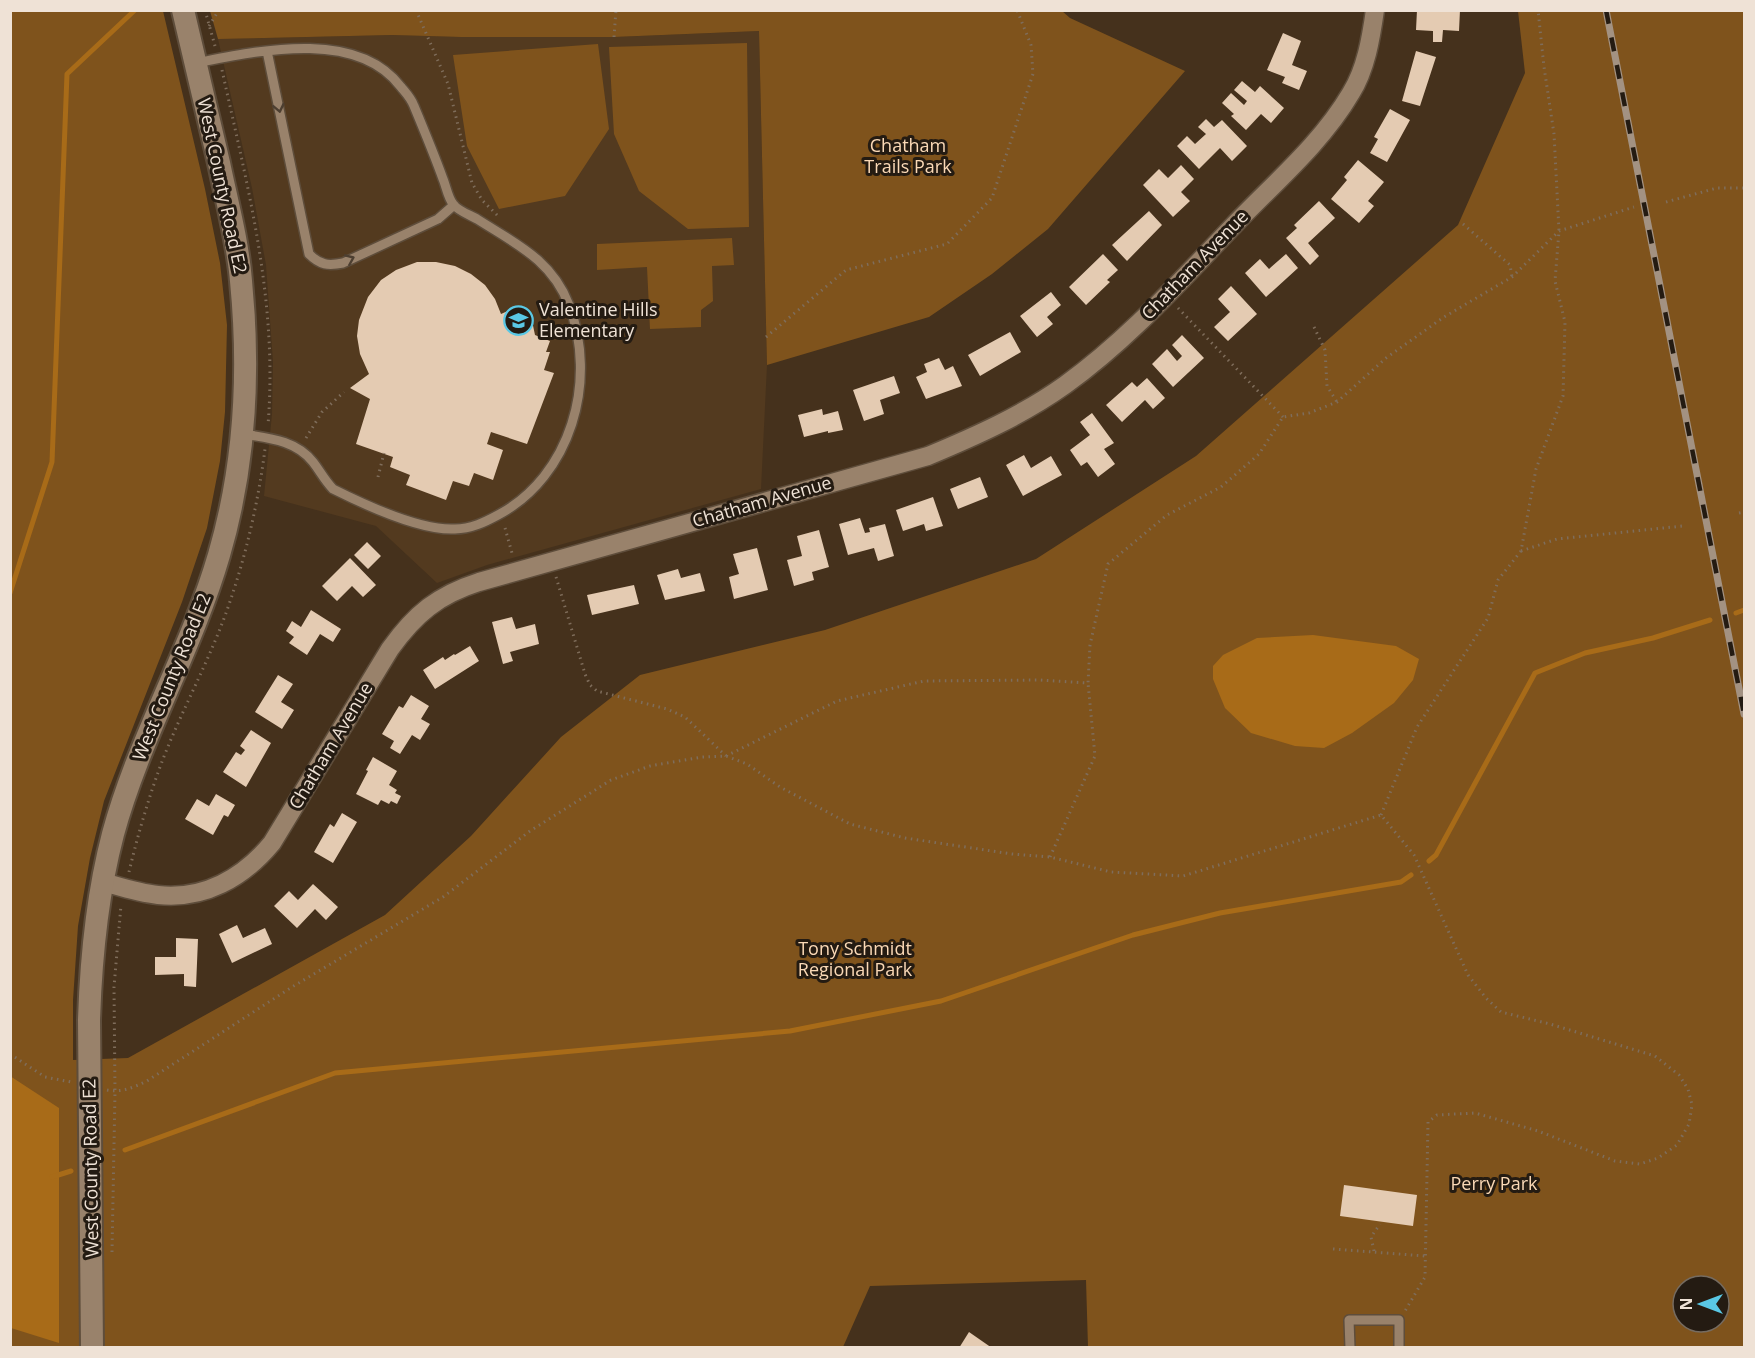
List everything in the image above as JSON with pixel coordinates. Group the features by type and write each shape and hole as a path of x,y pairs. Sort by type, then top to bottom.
{"street":[{"name":"West County Road E2","path":"92,1347 90,973 96,919 113,834 127,792 141,752 190,638 219,554 243,434 245,336 241,279 228,207 183,10"},
{"name":"Chatham Avenue","path":"103,882 158,895 178,895 202,892 243,873 272,843 384,659 406,627 442,597 464,586 928,456 973,438 1064,386 1128,334 1324,133 1353,92 1364,64 1375,10"}],"lane":[{"path":"196,63 267,51 329,50 354,54 380,66 396,80 413,102 454,205 544,263 569,306 580,356 579,388 574,419 561,453 542,481 518,502 477,525 454,530 421,526 333,489 299,448 284,441 243,434"},
{"path":"267,51 309,254 316,261 332,265 346,262 438,219 454,205"},
{"path":"1350,1347 1349,1320 1399,1320 1399,1347"}],"path":[{"path":"205,10 214,40"},
{"path":"209,26 219,10"},
{"path":"416,10 448,84 472,183 482,200 502,222"},
{"path":"614,37 616,10"},
{"path":"766,337 846,270 947,244 992,198 1032,74 1031,45 1017,10"},
{"path":"1381,816 1417,727 1488,618 1498,580 1521,551 1536,469 1563,396 1565,322 1555,281 1559,231 1554,134 1538,10"},
{"path":"1666,202 1717,188 1744,188"},
{"path":"1050,857 1095,756 1088,683 1090,645 1108,564 1167,515 1221,487 1258,454 1283,417 1309,413 1337,402 1386,358 1444,317 1512,277 1559,231 1634,207"},
{"path":"1463,224 1510,265 1512,277"},
{"path":"1166,295 1283,417"},
{"path":"1314,327 1325,350 1327,386 1337,402"},
{"path":"306,438 322,412 344,392"},
{"path":"378,477 384,453"},
{"path":"1739,513 1744,512"},
{"path":"1521,551 1557,539 1683,526"},
{"path":"505,528 512,554"},
{"path":"552,562 590,685 597,691 667,709 685,717 726,756 747,764 780,787 850,824 905,838 1012,854 1050,857 1111,872 1183,876 1381,816"},
{"path":"115,1092 130,1089 147,1081 292,987 443,897 530,831 611,780 650,766 702,757 726,756 837,701 924,681 1040,680 1088,683"},
{"path":"1381,816 1414,855 1468,975 1486,998 1502,1012 1655,1056 1679,1075 1688,1089 1692,1105 1689,1124 1677,1145 1658,1158 1640,1164 1615,1161 1538,1131 1475,1113 1437,1114 1428,1122 1425,1277 1399,1320"},
{"path":"112,1258 114,987 121,910"},
{"path":"10,1054 45,1077 72,1083"},
{"path":"1374,1251 1371,1237 1380,1224"},
{"path":"1334,1249 1425,1256"}],"shaded area":[{"name":"Valentine Hills Elementary","path":"759,31 767,365 761,489 487,565 437,583 376,526 264,496 272,414 273,362 266,265 252,188 218,39 392,35 614,37"},
{"path":"1313,635 1396,646 1419,659 1413,680 1394,703 1352,733 1324,748 1295,746 1251,733 1225,708 1213,679 1213,666 1223,655 1257,638"},
{"path":"10,1076 59,1108 59,1343 11,1328"}],"green space":[{"name":"Tony Schmidt Regional Park","path":"10,11 163,11 205,189 220,263 227,325 225,412 220,461 207,528 182,602 104,801 90,858 78,926 73,1000 73,1060 128,1058 385,915 471,836 561,737 640,675 825,630 1036,559 1196,456 1458,225 1525,73 1518,11 1744,11 1744,1347 1088,1347 1086,1280 870,1286 843,1347 11,1347"},
{"name":"Chatham Trails Park","path":"210,11 1062,11 1070,18 1185,71 1048,229 992,274 929,317 767,365 759,31 614,37 392,35 218,39"},
{"path":"747,43 749,227 688,229 639,191 614,134 609,47"},
{"path":"598,44 609,129 565,196 499,209 467,146 453,55"},
{"path":"732,238 734,265 712,266 713,301 701,310 701,327 650,329 647,267 597,270 597,244"}],"building":[{"path":"1417,10 1460,10 1459,31 1443,30 1442,42 1433,42 1433,31 1416,30"},
{"path":"1283,33 1301,41 1292,65 1307,71 1299,90 1282,83 1285,77 1267,70"},
{"path":"1416,51 1436,57 1420,106 1402,101"},
{"path":"1242,81 1255,92 1260,86 1284,108 1271,123 1261,114 1246,130 1231,116 1234,114 1222,103 1231,93 1244,105 1247,101 1234,90"},
{"path":"1390,109 1410,120 1387,162 1370,153 1378,139 1374,137"},
{"path":"1206,119 1214,127 1222,120 1247,146 1232,161 1220,148 1199,169 1177,146 1187,136 1195,144 1206,134 1198,127"},
{"path":"1358,160 1384,182 1368,201 1374,206 1359,223 1331,199 1347,180 1344,177"},
{"path":"1181,165 1194,179 1181,192 1190,201 1173,217 1143,185 1159,169 1168,178"},
{"path":"1319,201 1335,218 1308,243 1319,256 1310,265 1286,238 1297,228 1294,225"},
{"path":"1149,211 1162,225 1127,261 1112,245"},
{"path":"1103,254 1118,270 1107,280 1110,282 1086,305 1069,287"},
{"path":"1286,254 1298,268 1266,297 1245,273 1260,259 1269,269"},
{"path":"417,262 436,262 455,266 471,274 485,285 495,299 501,314 512,309 512,316 519,315 519,320 531,316 535,335 550,341 546,352 550,352 544,370 554,373 527,444 491,432 487,444 503,450 493,480 474,473 469,486 453,481 446,500 406,485 410,475 390,467 393,457 356,444 370,399 350,388 369,374 360,354 357,336 359,320 368,297 381,280 396,270"},
{"path":"1231,286 1257,314 1228,341 1214,327 1230,312 1218,299"},
{"path":"1051,292 1061,305 1047,317 1053,324 1037,337 1020,316"},
{"path":"1010,332 1021,352 980,376 968,355"},
{"path":"1182,335 1204,358 1173,387 1152,364 1167,349 1177,361 1182,356 1172,345"},
{"path":"939,358 945,370 953,366 962,386 926,399 916,377 927,372 924,364"},
{"path":"894,376 900,393 880,400 884,414 864,421 853,390"},
{"path":"1147,378 1165,398 1153,409 1145,400 1122,422 1106,405 1132,382 1137,387"},
{"path":"822,409 823,415 838,411 843,430 804,437 798,415"},
{"path":"1092,413 1114,443 1104,449 1115,464 1098,477 1087,462 1081,466 1070,450 1090,435 1080,422"},
{"path":"1024,455 1031,468 1051,456 1062,475 1023,496 1006,465"},
{"path":"980,477 988,497 958,509 950,489"},
{"path":"933,497 943,526 926,531 924,524 903,531 896,510"},
{"path":"860,518 865,533 870,532 869,528 885,524 894,556 878,561 874,548 848,555 839,524"},
{"path":"819,530 829,567 812,572 814,580 794,586 787,560 802,556 797,536"},
{"path":"367,542 381,556 368,569 354,555"},
{"path":"757,548 768,590 734,599 729,577 739,574 733,554"},
{"path":"350,558 376,585 363,597 352,586 337,601 322,586"},
{"path":"678,569 681,578 700,573 705,591 665,600 657,575"},
{"path":"634,585 639,604 592,615 587,595"},
{"path":"311,610 341,629 333,642 320,634 307,655 289,643 294,637 286,631 292,621 301,627"},
{"path":"512,617 516,629 535,624 539,644 510,652 513,661 503,664 492,622"},
{"path":"470,646 479,661 435,689 423,670 443,657 445,660"},
{"path":"278,675 293,684 281,702 294,710 282,729 255,712"},
{"path":"411,695 429,706 421,719 430,724 420,740 412,735 400,754 390,748 394,741 382,734 399,706 403,708"},
{"path":"251,730 271,743 246,787 223,772 236,752 241,755 245,750 240,746"},
{"path":"373,757 397,771 389,785 397,790 395,793 401,796 397,804 391,801 389,804 381,800 378,805 356,794"},
{"path":"216,794 235,805 228,817 224,815 213,835 185,819 197,799 209,806"},
{"path":"342,813 357,822 333,863 314,852 330,824 334,827"},
{"path":"313,884 338,907 326,920 315,909 297,928 274,906 289,891 298,900"},
{"path":"237,925 243,938 265,928 272,944 232,963 219,934"},
{"path":"176,938 198,939 196,987 184,986 184,974 155,975 155,957 176,957"},
{"path":"1344,1185 1417,1195 1413,1226 1340,1216"},
{"path":"969,1332 992,1348 959,1348"}],"waterway":[{"path":"10,593 52,462 67,74 135,10"},
{"path":"1736,613 1744,610"},
{"path":"1429,861 1436,855 1535,673 1585,653 1653,638 1710,620"},
{"path":"125,1150 335,1073 790,1031 941,1001 1133,935 1220,913 1401,882 1411,875"},
{"path":"52,1177 71,1171"}],"railway":[{"path":"1606,10 1744,714"}],"place":[{"name":"Valentine Hills Elementary","path":"518,320"}],"park label":[{"name":"Perry Park","path":"1494,1184"}]}
